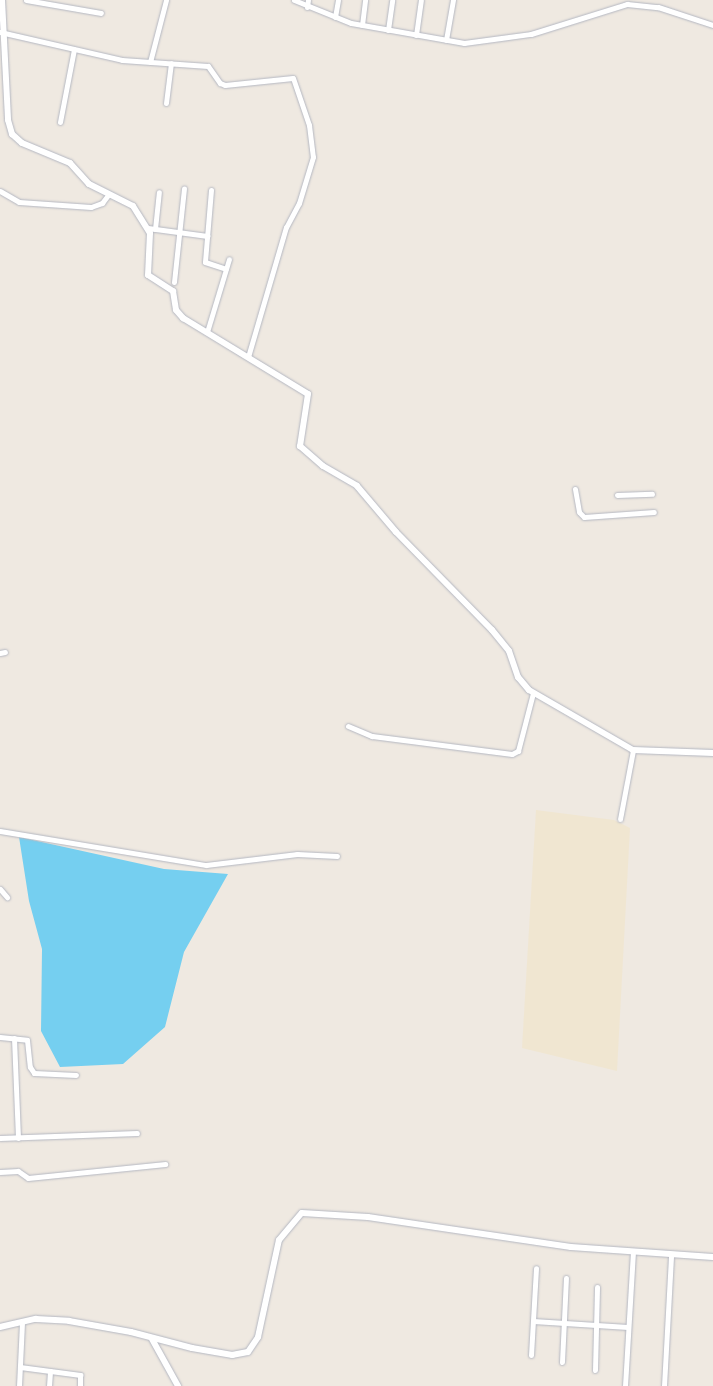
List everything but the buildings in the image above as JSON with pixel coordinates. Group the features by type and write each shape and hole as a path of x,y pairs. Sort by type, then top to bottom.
{"street":[{"path":"2,0 2,68 8,120 12,134 22,143 70,163 89,184 108,195 133,206 148,228 148,275 173,291 178,314 308,394 300,446 323,466 357,486 396,532 492,630 509,651 520,680 533,693 576,715 633,750 713,753"},
{"path":"26,0 55,2 101,14"},
{"path":"150,62 166,0"},
{"path":"294,0 307,7 336,18 362,25 446,40 476,43 531,34 627,4 658,7 713,25"},
{"path":"307,7 308,0"},
{"path":"336,18 338,0"},
{"path":"362,25 365,0"},
{"path":"388,30 392,0"},
{"path":"416,35 421,0"},
{"path":"446,40 453,0"},
{"path":"1,32 122,60 208,66 220,82 225,85 290,76 309,125 313,144 311,166 298,206 286,227 248,357"},
{"path":"60,122 74,49"},
{"path":"166,103 171,63"},
{"path":"174,282 184,189"},
{"path":"211,190 206,264 226,269"},
{"path":"0,191 19,202 91,207 102,203 108,195"},
{"path":"155,229 159,192"},
{"path":"148,228 207,236"},
{"path":"206,332 229,259"},
{"path":"575,489 579,512 584,517 654,512"},
{"path":"617,495 652,494"},
{"path":"348,726 372,736 512,754 518,751 533,693"},
{"path":"620,819 633,750"},
{"path":"0,831 206,865 297,854 337,856"},
{"path":"0,889 7,897"},
{"path":"0,1037 27,1040 30,1067 34,1073 76,1075"},
{"path":"14,1038 18,1138"},
{"path":"0,1138 137,1133"},
{"path":"0,1172 18,1171 28,1178 165,1164"},
{"path":"0,1327 36,1318 131,1332 152,1339 232,1355 248,1352 258,1337 279,1240 302,1213 368,1217 571,1247 713,1257"},
{"path":"625,1386 633,1252"},
{"path":"664,1386 671,1255"},
{"path":"531,1355 536,1268"},
{"path":"562,1362 566,1278"},
{"path":"595,1370 597,1287"},
{"path":"533,1321 628,1327"},
{"path":"19,1386 22,1322"},
{"path":"152,1339 178,1386"},
{"path":"20,1367 80,1375 80,1386"},
{"path":"49,1386 50,1371"}],"shaded area":[{"path":"536,810 614,820 630,828 617,1071 522,1048"}],"water":[{"path":"19,837 164,869 228,874 184,952 165,1027 123,1064 60,1067 41,1031 42,949 29,901"}]}
